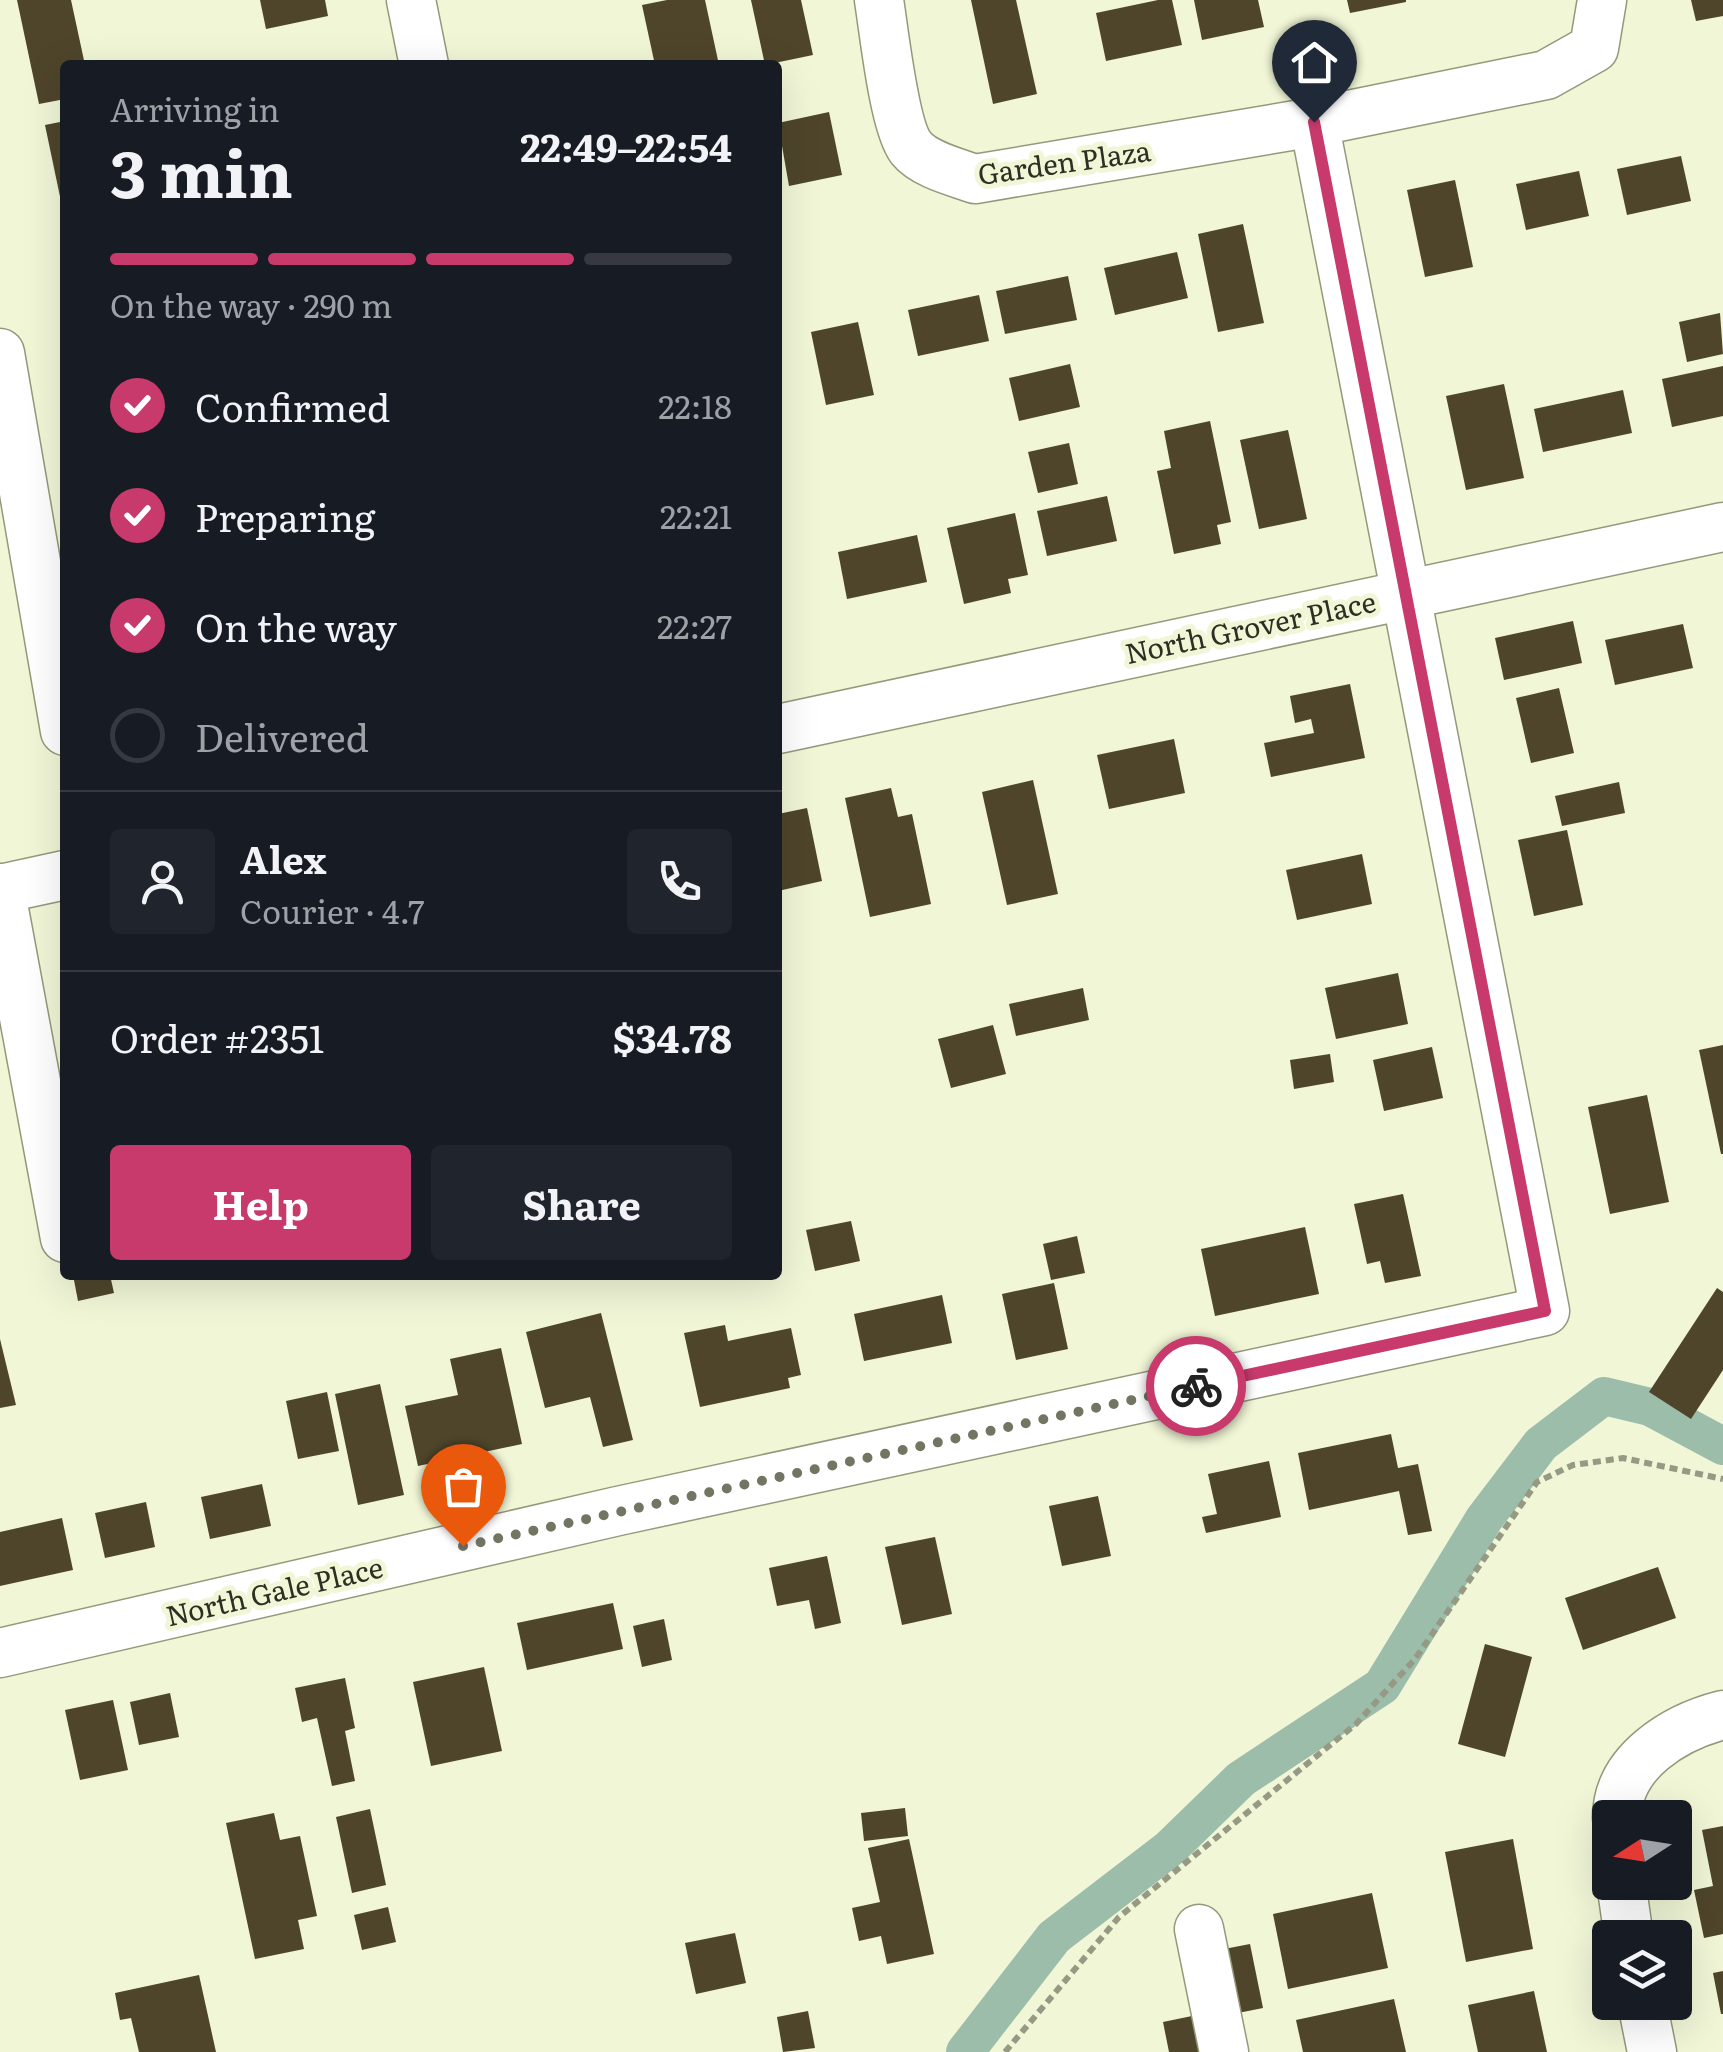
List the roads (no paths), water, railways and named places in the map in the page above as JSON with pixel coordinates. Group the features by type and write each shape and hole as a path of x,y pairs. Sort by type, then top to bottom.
{"street":[{"path":"411,0 423,60"},
{"name":"Garden Plaza","path":"879,0 896,96 910,147 936,164 975,179 1314,122 1546,75 1594,48 1602,0"},
{"path":"1314,122 1405,592"},
{"path":"0,353 60,703"},
{"name":"North Grover Place","path":"782,727 1723,527"},
{"name":"North Gale Place","path":"0,1652 598,1516 1545,1311 1405,592"},
{"path":"60,876 0,888 60,1211"},
{"path":"1624,1800 1638,1762 1670,1735 1723,1715"},
{"path":"1199,1929 1224,2052"},
{"path":"1646,2020 1652,2052"}],"waterway":[{"path":"965,2052 1054,1937 1170,1848 1241,1779 1382,1686 1484,1519 1541,1444 1604,1396 1650,1407 1723,1446"}]}
